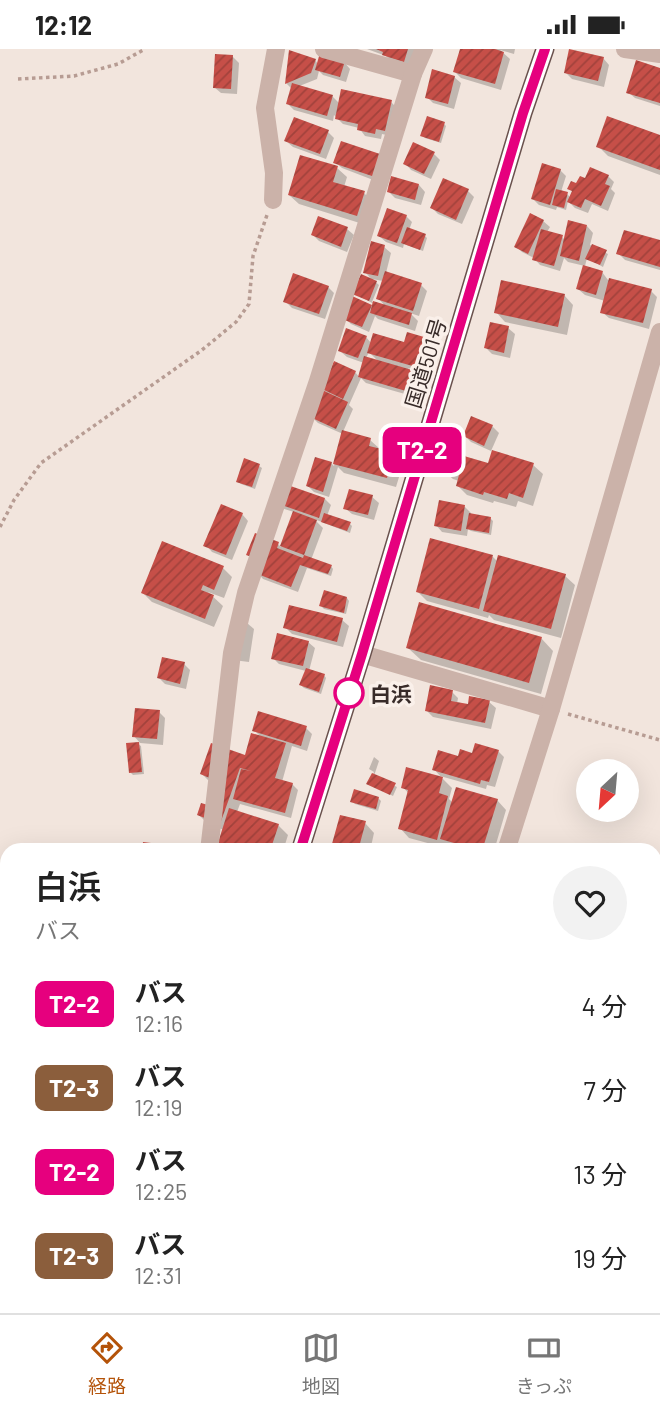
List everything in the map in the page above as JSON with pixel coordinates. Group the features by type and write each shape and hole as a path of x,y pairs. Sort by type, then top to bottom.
{"highway":[{"name":"国道501号","path":"303,843 362,654 523,113 545,49"}],"street":[{"path":"272,200 274,173 265,108 276,49"},
{"path":"324,49 413,74"},
{"path":"210,843 232,653 246,593 318,381 413,74 424,49"},
{"path":"625,49 660,54"},
{"path":"509,843 551,709 660,332"},
{"path":"362,654 551,709"}],"path":[{"path":"18,79 74,76 118,64 145,49"},
{"path":"0,527 14,500 41,463 202,350 236,323 249,304 253,256 272,200"},
{"path":"551,709 660,740"}],"building":[{"path":"376,49 408,49 404,62 382,55 383,52"},
{"path":"460,49 495,49 504,52 495,84 453,72"},
{"path":"569,49 604,57 598,81 564,73"},
{"path":"289,50 316,59 311,73 285,84"},
{"path":"320,53 345,61 340,77 315,70"},
{"path":"215,54 233,55 231,89 213,88"},
{"path":"636,60 660,68 660,103 626,93"},
{"path":"432,69 455,76 448,104 425,98"},
{"path":"292,83 333,95 327,116 286,104"},
{"path":"341,89 392,100 385,131 376,129 375,134 357,130 358,124 335,119"},
{"path":"427,116 445,122 439,142 420,136"},
{"path":"607,116 660,135 660,170 596,147"},
{"path":"294,117 329,130 320,154 284,141"},
{"path":"341,141 383,155 375,177 333,163"},
{"path":"413,142 435,152 424,174 403,164"},
{"path":"300,155 338,166 333,182 365,191 357,216 288,195"},
{"path":"542,163 561,169 550,205 531,199"},
{"path":"590,167 609,175 605,184 610,186 601,206 585,199 581,208 567,202 572,191 567,189 571,181 576,183 580,176 585,178"},
{"path":"391,176 419,184 415,200 387,192"},
{"path":"443,178 469,189 456,220 430,208"},
{"path":"556,189 568,192 564,208 552,205"},
{"path":"387,208 407,215 397,243 377,236"},
{"path":"530,213 544,220 528,254 514,247"},
{"path":"318,216 348,227 341,247 311,235"},
{"path":"568,220 587,225 579,261 560,256"},
{"path":"407,227 426,234 420,250 401,243"},
{"path":"541,229 563,235 554,266 532,260"},
{"path":"624,230 660,240 660,267 616,254"},
{"path":"371,241 385,245 378,276 363,273"},
{"path":"592,244 607,250 600,265 585,259"},
{"path":"583,265 603,271 596,295 576,289"},
{"path":"385,271 422,283 413,311 376,299"},
{"path":"293,273 329,286 319,314 283,302"},
{"path":"361,274 377,281 369,301 352,294"},
{"path":"609,278 652,289 643,323 600,313"},
{"path":"501,280 565,294 558,327 494,313"},
{"path":"352,296 372,305 362,327 342,319"},
{"path":"373,301 412,313 409,325 370,313"},
{"path":"490,322 509,326 504,353 484,348"},
{"path":"346,328 367,336 358,358 338,351"},
{"path":"407,332 424,337 416,367 367,353 373,333 404,342"},
{"path":"364,356 412,370 406,391 358,377"},
{"path":"334,361 356,371 343,399 322,389"},
{"path":"322,390 348,402 336,429 310,417"},
{"path":"471,416 493,425 484,446 463,436"},
{"path":"342,430 371,438 369,446 394,452 387,478 333,464"},
{"path":"448,447 465,453 464,456 488,463 492,450 534,463 523,498 509,493 507,499 484,492 483,495 456,486 459,475 441,470"},
{"path":"315,457 332,462 323,492 306,486"},
{"path":"244,458 260,464 252,487 236,482"},
{"path":"279,482 325,498 319,518 273,502"},
{"path":"349,489 373,495 368,515 343,509"},
{"path":"439,500 465,505 461,531 434,526"},
{"path":"221,504 243,513 226,555 203,546"},
{"path":"293,511 317,520 304,555 280,546"},
{"path":"324,513 351,522 347,531 321,522"},
{"path":"469,513 491,517 489,533 466,529"},
{"path":"255,533 279,542 277,548 332,565 328,574 300,565 291,587 255,573 260,560 246,555"},
{"path":"430,538 493,555 479,609 416,592"},
{"path":"162,541 224,566 214,590 203,585 201,590 214,595 205,619 141,593"},
{"path":"498,555 566,574 551,629 483,611"},
{"path":"324,590 347,597 344,613 319,606"},
{"path":"419,602 542,637 529,683 406,648"},
{"path":"289,605 343,618 337,642 283,628"},
{"path":"277,633 309,641 303,666 271,659"},
{"path":"162,657 185,662 180,684 157,678"},
{"path":"306,668 325,674 319,692 299,685"},
{"path":"430,685 453,690 451,701 468,704 469,696 490,700 485,723 425,711"},
{"path":"135,708 160,710 157,739 132,737"},
{"path":"258,711 307,726 301,746 252,731"},
{"path":"251,733 286,743 275,778 293,783 285,813 233,799 241,769 251,771 240,768 220,824 197,815 201,803 208,805 217,781 200,774 211,743 245,755"},
{"path":"139,742 142,772 129,773 126,743"},
{"path":"475,743 499,750 489,782 481,780 480,784 432,770 438,750 458,756 460,749 472,753"},
{"path":"406,767 443,777 439,793 448,796 437,840 398,829 408,790 401,788"},
{"path":"372,773 396,783 390,795 366,784"},
{"path":"456,787 498,799 484,843 454,843 440,839"},
{"path":"354,789 379,797 376,809 350,802"},
{"path":"229,808 279,824 273,843 218,843"},
{"path":"340,815 366,821 360,843 332,843"}],"bus line":[{"name":"T2-2","path":"303,843 362,654 523,113 545,49"}],"place":[{"name":"白浜","path":"349,693"}]}
